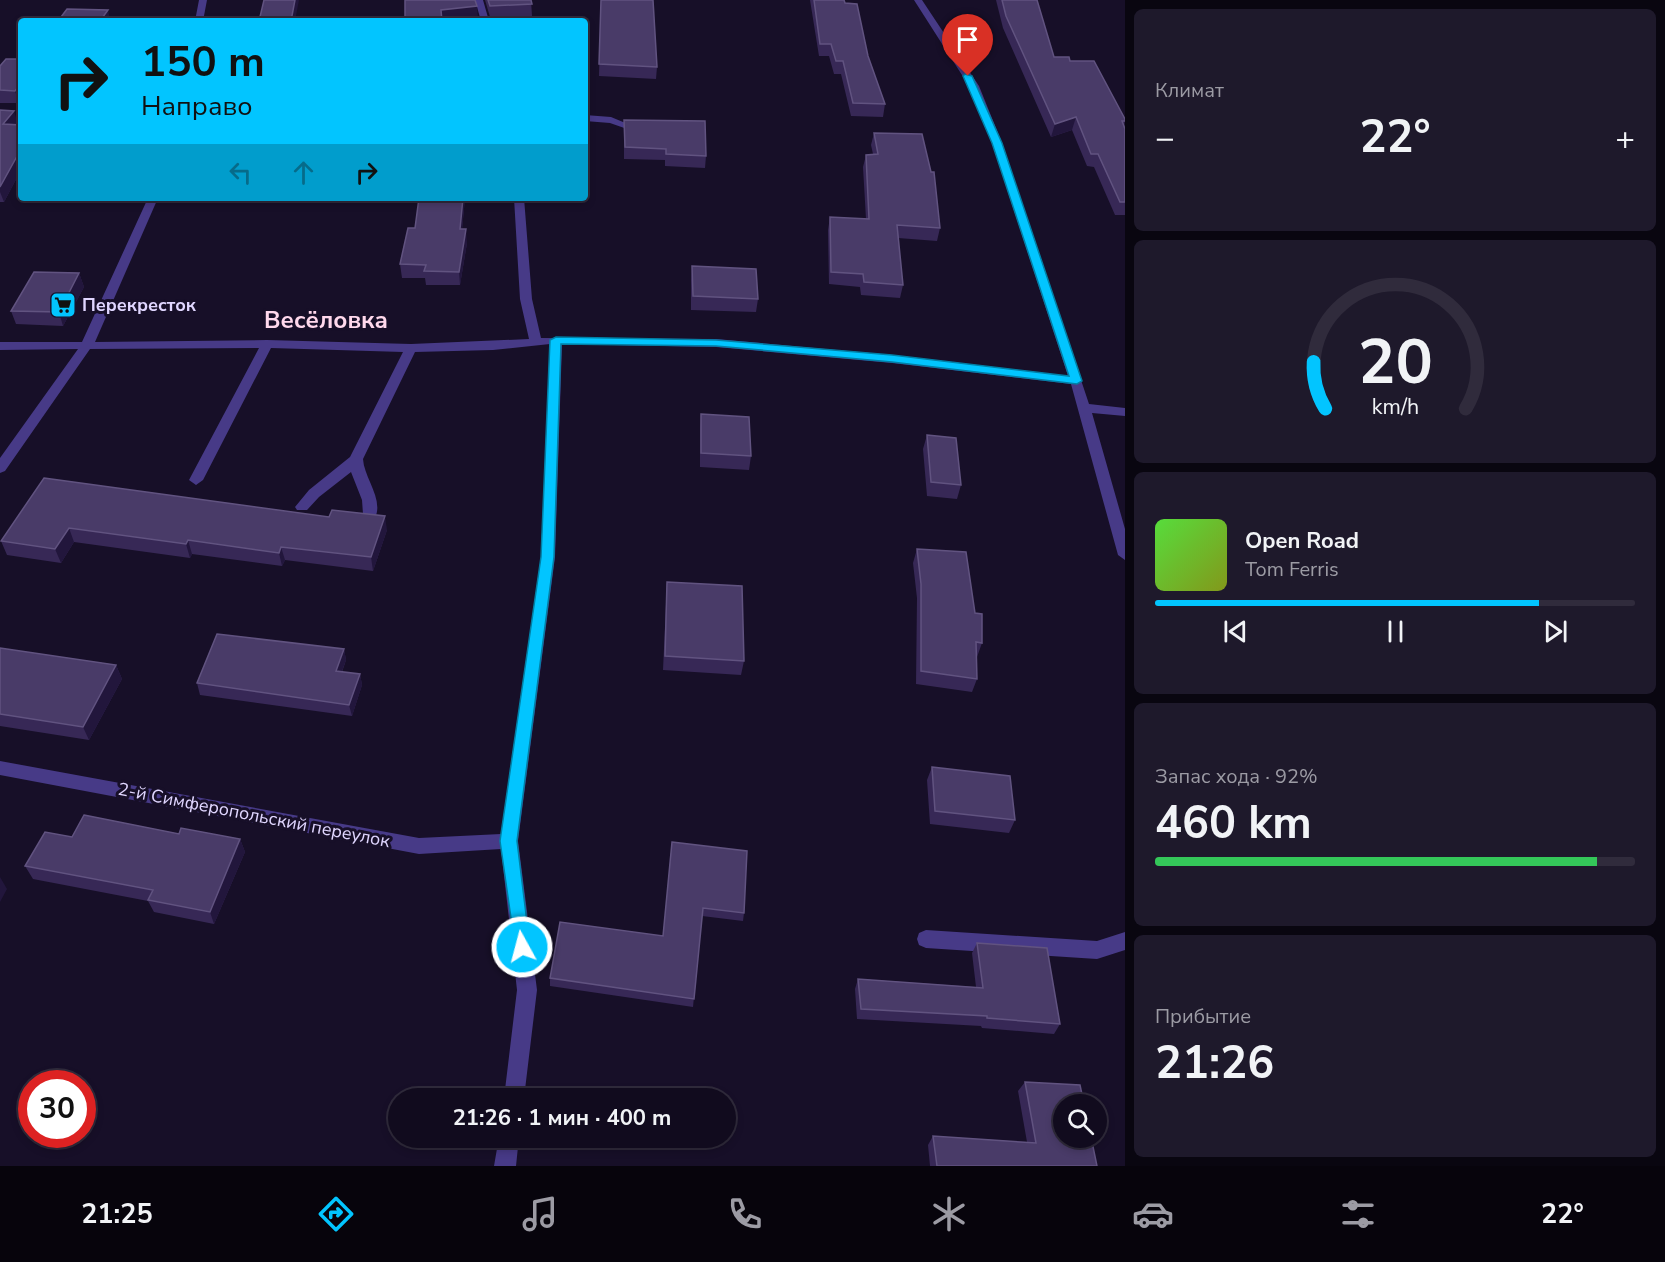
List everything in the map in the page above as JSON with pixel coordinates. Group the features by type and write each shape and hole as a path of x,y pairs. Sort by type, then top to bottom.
{"street":[{"path":"200,18 203,0"},
{"path":"479,0 484,18"},
{"path":"918,0 974,86 997,143 1077,381 1125,555"},
{"path":"588,118 610,120 630,127"},
{"path":"0,468 87,345 152,201"},
{"path":"519,201 526,299 536,342"},
{"path":"0,346 267,344 411,348 493,346 556,340 716,343 892,359 1077,381"},
{"path":"515,1088 527,990 508,841 548,557 556,340"},
{"path":"196,480 267,344"},
{"path":"302,507 307,500 338,477 356,459 411,348"},
{"path":"1084,408 1125,412"},
{"path":"356,459 358,474 372,506 370,514"},
{"name":"2-й Симферопольский переулок","path":"0,768 419,846 508,841"},
{"path":"926,939 1097,950 1125,941"},
{"path":"505,1166 507,1148"}],"building":[{"path":"264,0 295,0 292,18 260,18"},
{"path":"405,0 475,0 477,6 441,10 442,18 405,18"},
{"path":"488,0 531,0 532,4 490,6"},
{"path":"601,0 653,0 657,67 599,64"},
{"path":"814,0 844,0 845,3 857,4 868,56 885,104 853,103 843,61 836,61 831,44 820,44"},
{"path":"1002,0 1037,0 1054,57 1069,57 1070,61 1094,61 1125,119 1122,121 1125,129 1125,202 1120,202 1098,154 1091,154 1076,117 1055,124 1006,16"},
{"path":"67,9 108,10 102,18 60,18"},
{"path":"6,59 18,59 18,87 15,91 0,90 0,66"},
{"path":"0,110 14,111 3,124 18,125 18,154 0,187"},
{"path":"624,120 705,121 706,156 666,154 666,149 625,147"},
{"path":"874,133 922,134 931,172 934,172 940,228 897,225 903,285 864,282 863,274 831,272 830,217 869,219 866,155 878,154"},
{"path":"419,201 463,201 460,229 466,229 459,272 424,271 426,265 400,264 408,228 415,228"},
{"path":"692,266 756,269 758,299 693,296"},
{"path":"34,272 79,273 59,312 11,311"},
{"path":"701,414 749,417 751,456 701,453"},
{"path":"927,435 956,438 961,485 931,482"},
{"path":"44,478 329,517 332,510 385,516 371,557 281,547 279,553 188,540 186,544 69,528 55,549 1,541"},
{"path":"917,549 966,552 975,613 982,614 982,643 976,642 977,679 921,671 921,584"},
{"path":"667,582 742,586 744,661 665,656"},
{"path":"217,634 344,649 336,671 360,674 349,705 197,683"},
{"path":"0,648 116,665 83,727 0,714"},
{"path":"932,767 1010,776 1015,820 935,811"},
{"path":"84,815 179,834 181,828 240,839 210,912 148,900 153,890 25,866 45,832 72,837"},
{"path":"672,842 747,851 744,913 703,908 694,999 550,978 560,922 663,936"},
{"path":"977,943 1047,948 1060,1024 987,1018 987,1016 861,1009 858,979 983,988"},
{"path":"1025,1082 1080,1085 1082,1094 1053,1094 1053,1148 1093,1148 1097,1166 937,1166 933,1136 1036,1143"}],"place":[{"name":"Перекресток","path":"63,305"}],"district":[{"name":"Весёловка","path":"326,320"}],"route":[{"path":"522,947 508,841 548,557 556,340 716,343 892,359 1077,381 997,143 968,76"}]}
